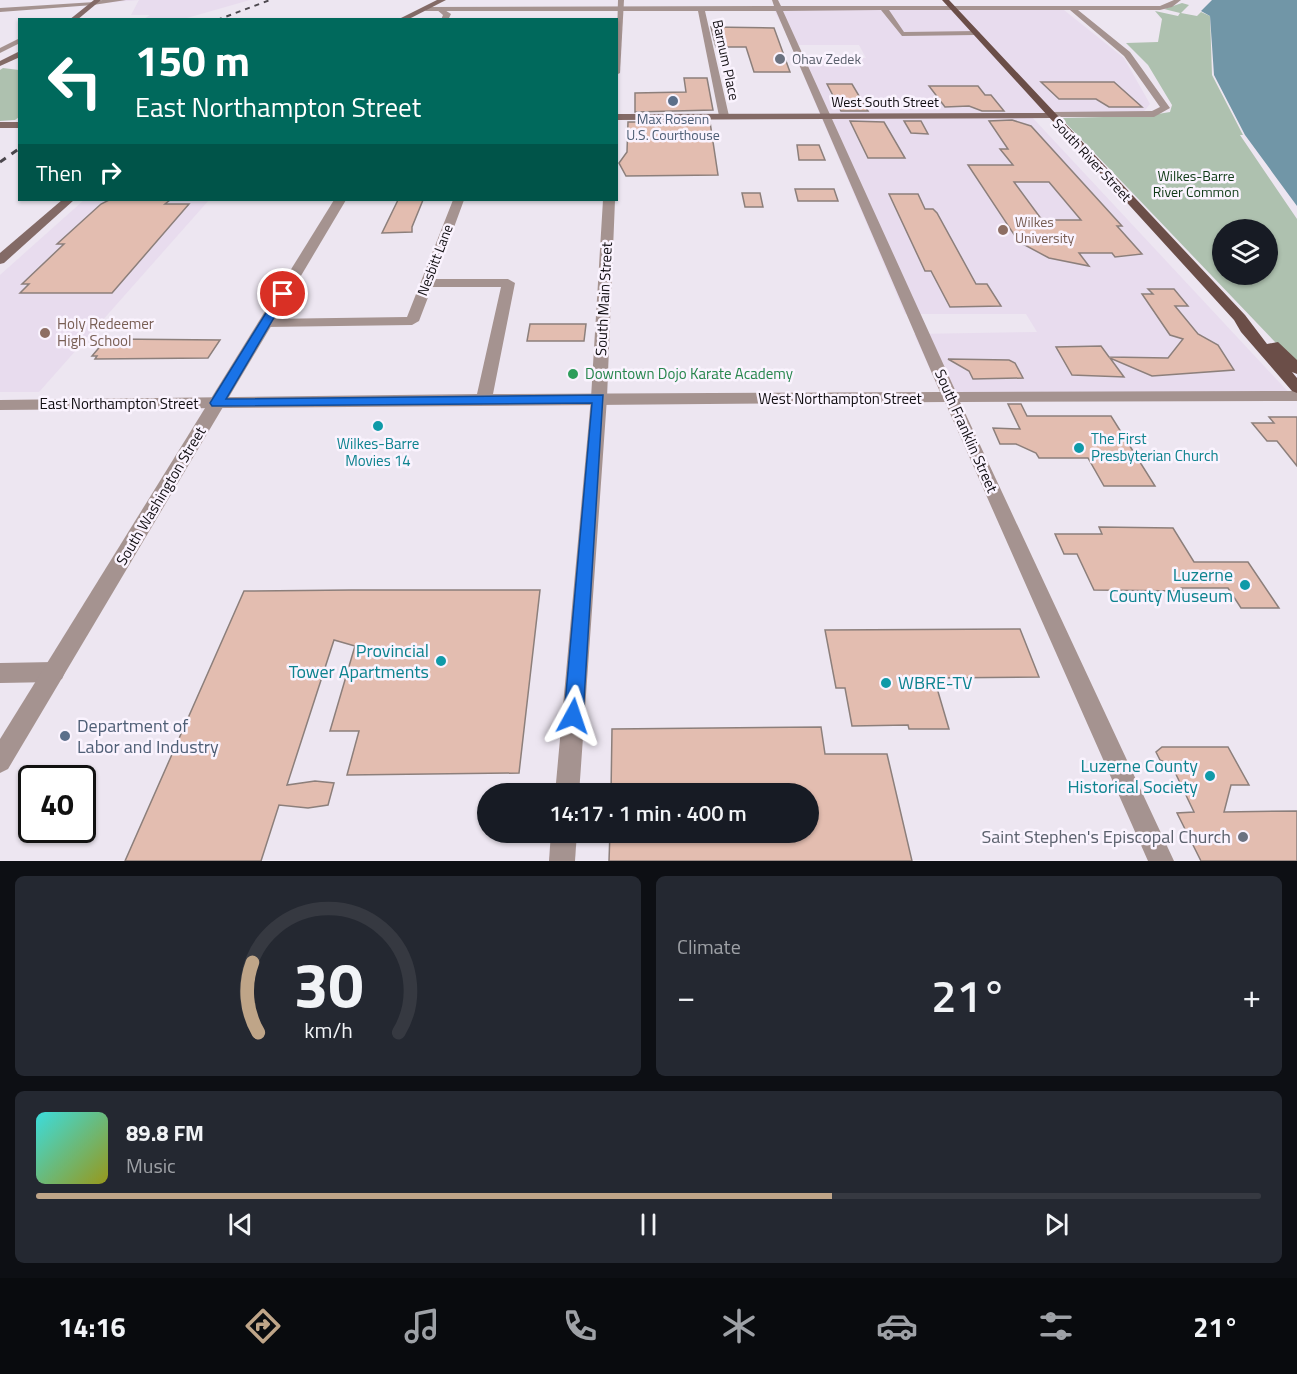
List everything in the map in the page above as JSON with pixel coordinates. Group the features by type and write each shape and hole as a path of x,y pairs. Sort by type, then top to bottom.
{"main road":[{"path":"405,18 443,0"},
{"path":"421,18 457,0"},
{"name":"South River Street","path":"945,0 1240,318 1246,329 1297,388"},
{"path":"75,18 96,1"},
{"path":"0,64 18,54"},
{"name":"West South Street","path":"618,117 1051,115"},
{"path":"0,125 18,125"},
{"path":"0,260 67,201"},
{"name":"South River Street","path":"1240,318 1255,326 1297,369"}],"street":[{"path":"0,10 65,2 123,0"},
{"name":"South Franklin Street","path":"775,0 1161,861"},
{"path":"1061,0 1072,8"},
{"path":"426,9 535,9 621,5 701,9 1160,8 1178,0"},
{"path":"618,46 621,5"},
{"name":"West South Street","path":"1051,115 1154,114 1162,111 1164,104 1127,54 1072,8"},
{"path":"440,9 447,14 445,18"},
{"path":"532,18 535,9"},
{"name":"Barnum Place","path":"701,9 724,116"},
{"path":"884,9 902,34 975,33"},
{"path":"0,51 18,41"},
{"name":"South Washington Street","path":"0,761 339,201"},
{"name":"Nesbitt Lane","path":"266,323 411,321 458,201"},
{"name":"South Main Street","path":"568,783 599,398 609,201"},
{"path":"427,283 508,284 484,400"},
{"name":"West Northampton Street","path":"599,398 952,399 1297,396"},
{"name":"East Northampton Street","path":"0,405 599,398"},
{"path":"0,673 54,672"},
{"path":"562,861 563,843"}],"shaded area":[{"path":"109,0 139,0 106,3"},
{"path":"139,0 250,0 187,18 146,18 150,15 131,15"},
{"name":"Wilkes University","path":"774,10 1064,10 1124,58 1150,104 1140,116 1031,116 1294,398 942,396 914,334 1037,332 1026,314 905,314 796,58 866,58 859,45 792,45"},
{"name":"Holy Redeemer High School","path":"83,201 208,201 39,392 0,392 0,275"}],"green space":[{"name":"Wilkes-Barre River Common","path":"1182,3 1189,5 1181,13 1197,16 1201,12 1210,16 1212,75 1243,135 1240,135 1297,219 1297,365 1221,285 1278,285 1278,219 1212,219 1212,276 1061,118 1146,116 1170,112 1172,105 1148,65 1126,43 1158,42 1162,19 1155,11 1178,16 1180,13 1164,9"},
{"path":"3,68 18,70 18,118 15,120 0,121 0,70"}],"water":[{"path":"1212,0 1297,0 1297,206 1245,135 1214,75 1210,16 1201,11"}],"building":[{"path":"711,27 774,28 790,72 754,72 746,47 716,47"},
{"name":"Max Rosenn U.S. Courthouse","path":"684,78 707,78 713,110 635,112 635,93 686,92"},
{"path":"1041,82 1114,82 1142,107 1109,107 1096,99 1059,99"},
{"path":"827,84 852,84 868,111 841,111"},
{"path":"929,86 978,86 985,95 991,95 1004,111 982,111 969,106 945,107"},
{"path":"1012,120 1031,126 1122,226 1117,226 1142,254 1115,257 1112,253 1079,253 1089,266 1049,258 1019,242 968,165 1013,165 1000,149 1008,149 989,121","holes":["1014,182 1049,182 1081,220 1042,220"]},
{"path":"850,121 884,122 905,158 868,158"},
{"path":"904,121 921,121 928,134 911,133"},
{"path":"628,122 710,122 718,175 626,176 619,163 627,152"},
{"path":"797,145 819,145 825,160 799,160"},
{"path":"795,189 834,189 838,201 798,201"},
{"path":"742,193 760,193 763,207 745,207"},
{"path":"889,194 918,194 925,209 933,209 937,213 976,284 987,284 1001,306 950,307 931,271 925,271"},
{"name":"Holy Redeemer High School","path":"107,201 169,201 165,204 189,204 112,293 20,293 29,284 22,284 64,244 57,244"},
{"path":"398,201 423,201 412,232 382,233"},
{"path":"1148,289 1174,289 1188,306 1175,306 1198,334 1218,345 1234,370 1152,376 1110,358 1124,377 1072,375 1056,347 1101,346 1109,357 1168,358 1183,339 1170,335 1142,294 1153,294"},
{"path":"530,324 586,324 584,341 527,341"},
{"path":"113,339 220,340 208,358 95,359 97,356 92,356 103,343 110,343"},
{"path":"948,359 1009,360 1015,363 1023,378 973,379 969,371"},
{"name":"The First Presbyterian Church","path":"1008,404 1021,404 1027,416 1111,416 1155,486 1104,486 1088,458 1039,458 1036,453 1016,444 1000,444 993,428 1020,429"},
{"path":"1269,417 1297,417 1297,466 1277,441 1267,441 1252,423 1274,423"},
{"path":"1099,527 1173,528 1194,562 1248,562 1279,608 1241,608 1228,588 1181,588 1183,591 1094,590 1077,554 1064,554 1055,534 1102,534"},
{"path":"540,590 519,773 347,775 359,731 330,731 355,646 334,640 287,785 315,781 334,783 328,805 308,808 279,805 261,861 125,861 244,591"},
{"name":"WBRE-TV","path":"1020,629 1039,677 934,678 949,729 909,729 908,725 852,726 845,688 836,688 825,630"},
{"path":"821,727 825,754 887,754 912,861 609,861 610,843 819,843 819,783 611,783 612,729"},
{"path":"1162,747 1228,747 1249,785 1231,785 1224,812 1297,811 1297,861 1201,861 1177,813 1194,812 1172,766 1160,760 1156,752"}],"railway":[{"path":"222,18 270,0"},
{"path":"0,162 18,149"}],"place":[{"name":"Ohav Zedek","path":"780,59"},
{"name":"Max Rosenn U.S. Courthouse","path":"673,101"},
{"name":"Wilkes University","path":"1003,230"},
{"name":"Holy Redeemer High School","path":"45,333"},
{"name":"Downtown Dojo Karate Academy","path":"573,374"},
{"name":"Wilkes-Barre Movies 14","path":"378,426"},
{"name":"The First Presbyterian Church","path":"1079,448"},
{"name":"Luzerne County Museum","path":"1245,585"},
{"name":"Provincial Tower Apartments","path":"441,661"},
{"name":"WBRE-TV","path":"886,683"},
{"name":"Department of Labor and Industry","path":"65,736"},
{"name":"Luzerne County Historical Society","path":"1210,776"},
{"name":"Saint Stephen's Episcopal Church","path":"1243,837"}],"route":[{"path":"283,294 217,403 599,398 573,716"}]}
